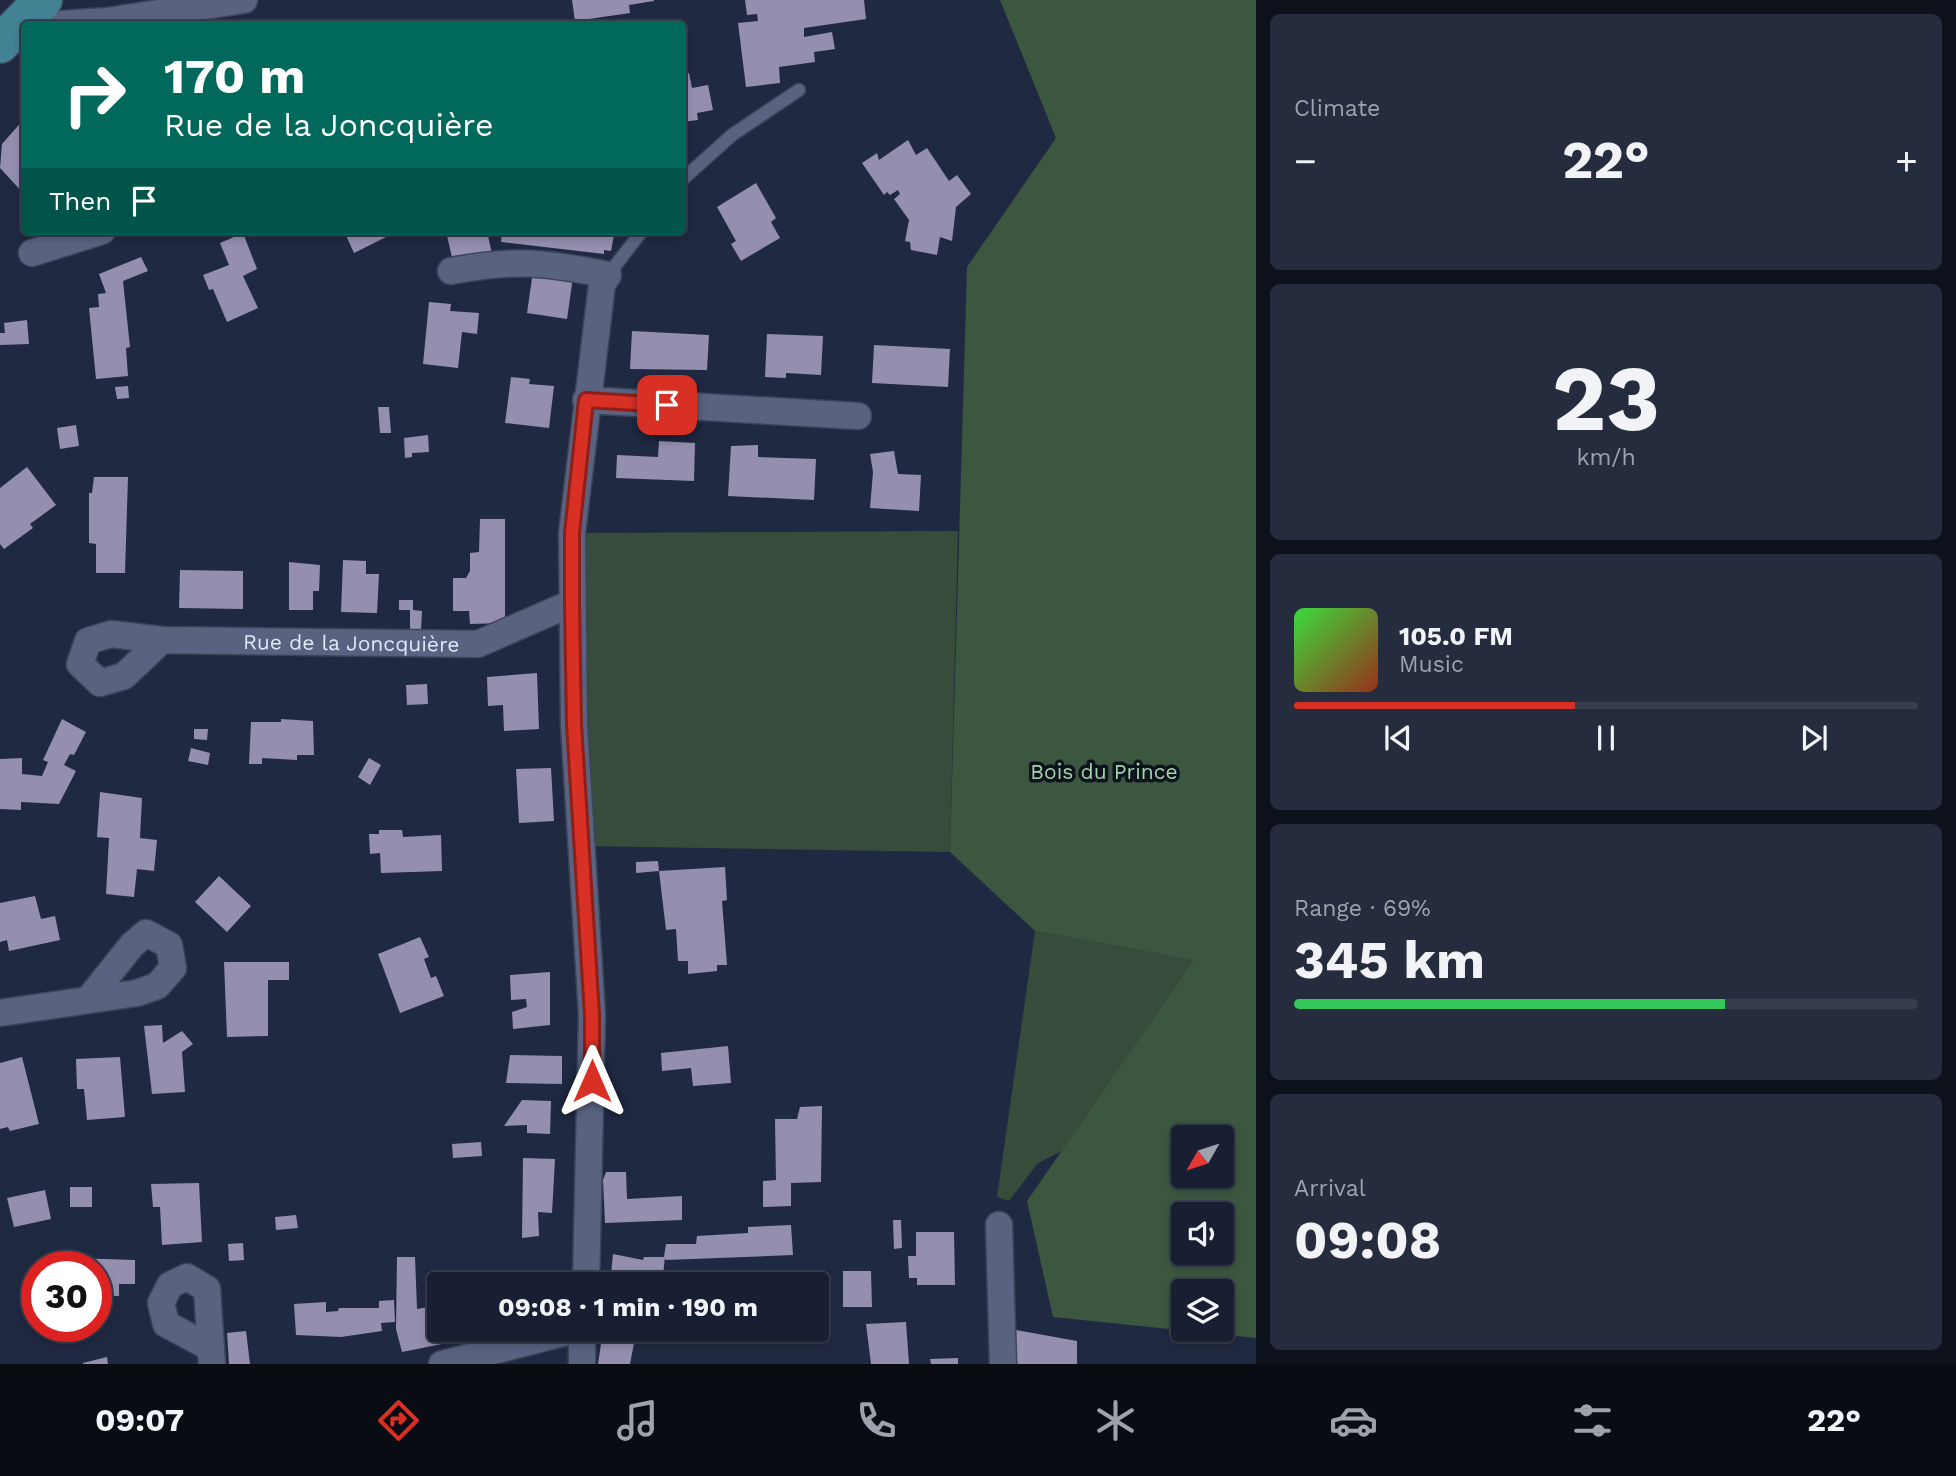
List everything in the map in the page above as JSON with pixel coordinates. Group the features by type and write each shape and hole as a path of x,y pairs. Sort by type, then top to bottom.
{"street":[{"path":"116,21 171,18 244,0"},
{"path":"32,253 90,235"},
{"path":"451,271 500,262 548,262 608,275 602,284 572,533 574,724 592,1015 586,1272"},
{"path":"586,400 858,416"},
{"name":"Rue de la Joncquière","path":"162,640 478,644 572,603"},
{"path":"0,1013 88,1000"},
{"path":"999,1225 1003,1364"},
{"path":"442,1364 528,1342"},
{"path":"582,1342 582,1364"}],"lane":[{"path":"686,176 732,135 799,90"},
{"path":"608,275 639,235"}],"green space":[{"name":"Bois du Prince","path":"1000,0 1256,0 1256,1338 1234,1336 1234,1279 1171,1279 1171,1329 1053,1317 1027,1201 1194,960 1035,931 950,852 967,267 1056,138"},
{"path":"958,531 950,852 583,846 572,533"},
{"path":"1035,931 1195,960 1062,1151 1038,1163 1009,1201 997,1197"}],"building":[{"path":"572,0 654,1 629,5 630,13 575,21"},
{"path":"745,0 864,0 866,19 804,28 804,37 832,32 835,49 814,52 815,62 779,67 780,83 746,87 738,23 758,21 757,14 747,15"},
{"path":"686,73 689,73 692,88 708,85 713,110 697,113 698,120 686,122"},
{"path":"21,122 21,191 0,168 2,144"},
{"path":"908,140 916,155 927,148 949,181 957,175 971,194 956,207 952,241 940,237 937,255 911,250 910,242 905,241 909,220 894,199 900,194 898,190 884,195 862,163 877,153 879,160"},
{"path":"756,183 776,218 771,222 780,238 741,261 731,244 736,241 717,207"},
{"path":"244,235 257,269 243,276 258,308 227,322 213,289 209,290 203,275 229,265 220,243"},
{"path":"346,235 390,235 354,253"},
{"path":"447,235 488,235 492,254 453,262"},
{"path":"502,235 614,235 611,251 604,250 604,254 501,242"},
{"path":"141,257 148,271 123,281 130,347 126,348 128,376 96,379 89,308 99,307 98,294 106,293 99,274"},
{"path":"533,271 573,277 567,319 527,313"},
{"path":"429,302 451,304 450,311 479,313 477,334 462,332 458,368 423,364"},
{"path":"27,320 29,344 0,345 0,333 5,333 4,323"},
{"path":"632,331 709,335 707,370 630,369"},
{"path":"767,334 823,336 821,375 786,373 786,378 765,377"},
{"path":"874,345 950,349 948,387 872,383"},
{"path":"511,377 530,379 529,384 554,386 549,428 505,423"},
{"path":"128,386 129,398 117,399 115,387"},
{"path":"378,407 389,407 391,433 380,433"},
{"path":"76,425 79,446 60,449 57,428"},
{"path":"428,435 429,452 412,453 412,457 405,458 404,438"},
{"path":"659,441 695,443 694,481 616,478 617,455 658,457"},
{"path":"758,445 758,457 816,459 814,500 728,496 731,446"},
{"path":"894,451 898,474 921,475 919,511 870,508 873,472 870,454"},
{"path":"27,467 56,505 30,524 33,528 4,549 0,544 0,488"},
{"path":"94,477 128,477 125,573 96,573 96,544 89,543 89,493 92,493"},
{"path":"480,519 505,519 505,623 470,624 469,611 453,611 453,578 466,578 470,571 470,553 479,552"},
{"path":"343,560 366,561 366,574 379,574 377,613 341,612"},
{"path":"289,562 320,565 319,591 313,591 313,610 289,610"},
{"path":"180,570 243,571 243,609 179,608"},
{"path":"399,600 413,600 413,610 422,611 421,631 410,630 410,610 399,610"},
{"path":"537,673 539,729 504,731 503,705 488,706 487,677"},
{"path":"427,684 428,704 407,705 406,685"},
{"path":"62,719 86,732 74,755 70,754 64,765 76,771 59,804 21,802 21,810 0,809 0,759 22,758 22,774 42,776 48,762 43,760"},
{"path":"281,719 313,721 314,755 297,755 297,760 262,758 262,764 249,764 251,722 281,722"},
{"path":"194,729 208,729 207,740 194,739"},
{"path":"191,748 210,753 208,765 188,761"},
{"path":"369,758 381,765 370,785 358,777"},
{"path":"551,768 554,821 519,823 516,769"},
{"path":"100,792 142,798 140,838 157,840 154,871 137,869 134,897 106,894 109,838 97,837"},
{"path":"379,830 402,830 403,837 441,835 442,871 381,873 380,853 370,854 369,834 379,834"},
{"path":"658,861 659,871 636,873 636,862"},
{"path":"725,867 727,900 722,901 727,965 717,965 717,971 688,974 688,961 678,961 676,929 666,930 659,871"},
{"path":"219,876 251,906 227,932 195,902"},
{"path":"35,896 41,919 55,916 60,940 9,951 7,940 0,942 0,903"},
{"path":"420,937 429,957 424,959 431,978 436,976 444,996 400,1013 378,954"},
{"path":"224,962 289,962 289,980 268,980 268,1036 227,1037"},
{"path":"550,972 550,1025 513,1029 512,1012 527,1007 526,999 511,1000 510,975"},
{"path":"162,1025 163,1043 182,1031 193,1044 182,1052 185,1092 152,1094 144,1026"},
{"path":"728,1046 731,1083 693,1086 691,1068 662,1071 661,1053"},
{"path":"510,1055 562,1056 562,1084 506,1083"},
{"path":"22,1057 39,1124 10,1131 8,1127 0,1129 0,1063"},
{"path":"120,1057 125,1117 87,1120 84,1089 77,1089 76,1059"},
{"path":"522,1100 551,1101 550,1134 527,1133 527,1125 504,1126"},
{"path":"822,1106 821,1182 791,1183 791,1206 763,1207 763,1181 776,1180 775,1119 797,1119 800,1107"},
{"path":"481,1142 482,1156 453,1158 452,1144"},
{"path":"523,1158 555,1159 552,1213 538,1212 539,1236 522,1238"},
{"path":"606,1172 626,1172 627,1199 682,1196 682,1220 605,1223 603,1180"},
{"path":"199,1183 202,1242 162,1245 160,1207 153,1207 151,1184"},
{"path":"70,1187 92,1187 92,1207 70,1207"},
{"path":"45,1190 51,1219 14,1227 7,1198"},
{"path":"296,1215 298,1228 276,1230 275,1217"},
{"path":"893,1220 901,1220 902,1248 894,1249"},
{"path":"791,1225 793,1255 666,1260 664,1257 666,1244 696,1244 697,1236 748,1233 748,1227"},
{"path":"916,1232 954,1232 955,1285 917,1285 917,1278 909,1278 908,1256 916,1256"},
{"path":"243,1243 244,1260 229,1261 228,1244"},
{"path":"613,1254 643,1260 644,1257 665,1257 663,1272 611,1272"},
{"path":"397,1257 415,1257 417,1309 427,1307 427,1342 452,1342 402,1352 396,1329"},
{"path":"112,1259 135,1260 135,1284 119,1284 119,1296 112,1296"},
{"path":"843,1271 871,1271 872,1307 843,1307"},
{"path":"394,1300 395,1322 381,1323 382,1331 341,1337 296,1335 294,1304 326,1302 326,1312 338,1311 339,1308 379,1308 379,1301"},
{"path":"906,1322 909,1364 871,1364 866,1324"},
{"path":"1016,1330 1077,1341 1077,1364 1016,1364 1017,1358 1011,1357"},
{"path":"246,1331 250,1364 229,1364 227,1333"},
{"path":"601,1342 634,1342 630,1364 598,1364"},
{"path":"107,1357 108,1364 83,1364 83,1363"},
{"path":"958,1358 958,1364 931,1364 930,1359"}],"route":[{"path":"592,1081 592,1015 574,724 572,603 572,533 586,400 667,405"}]}
